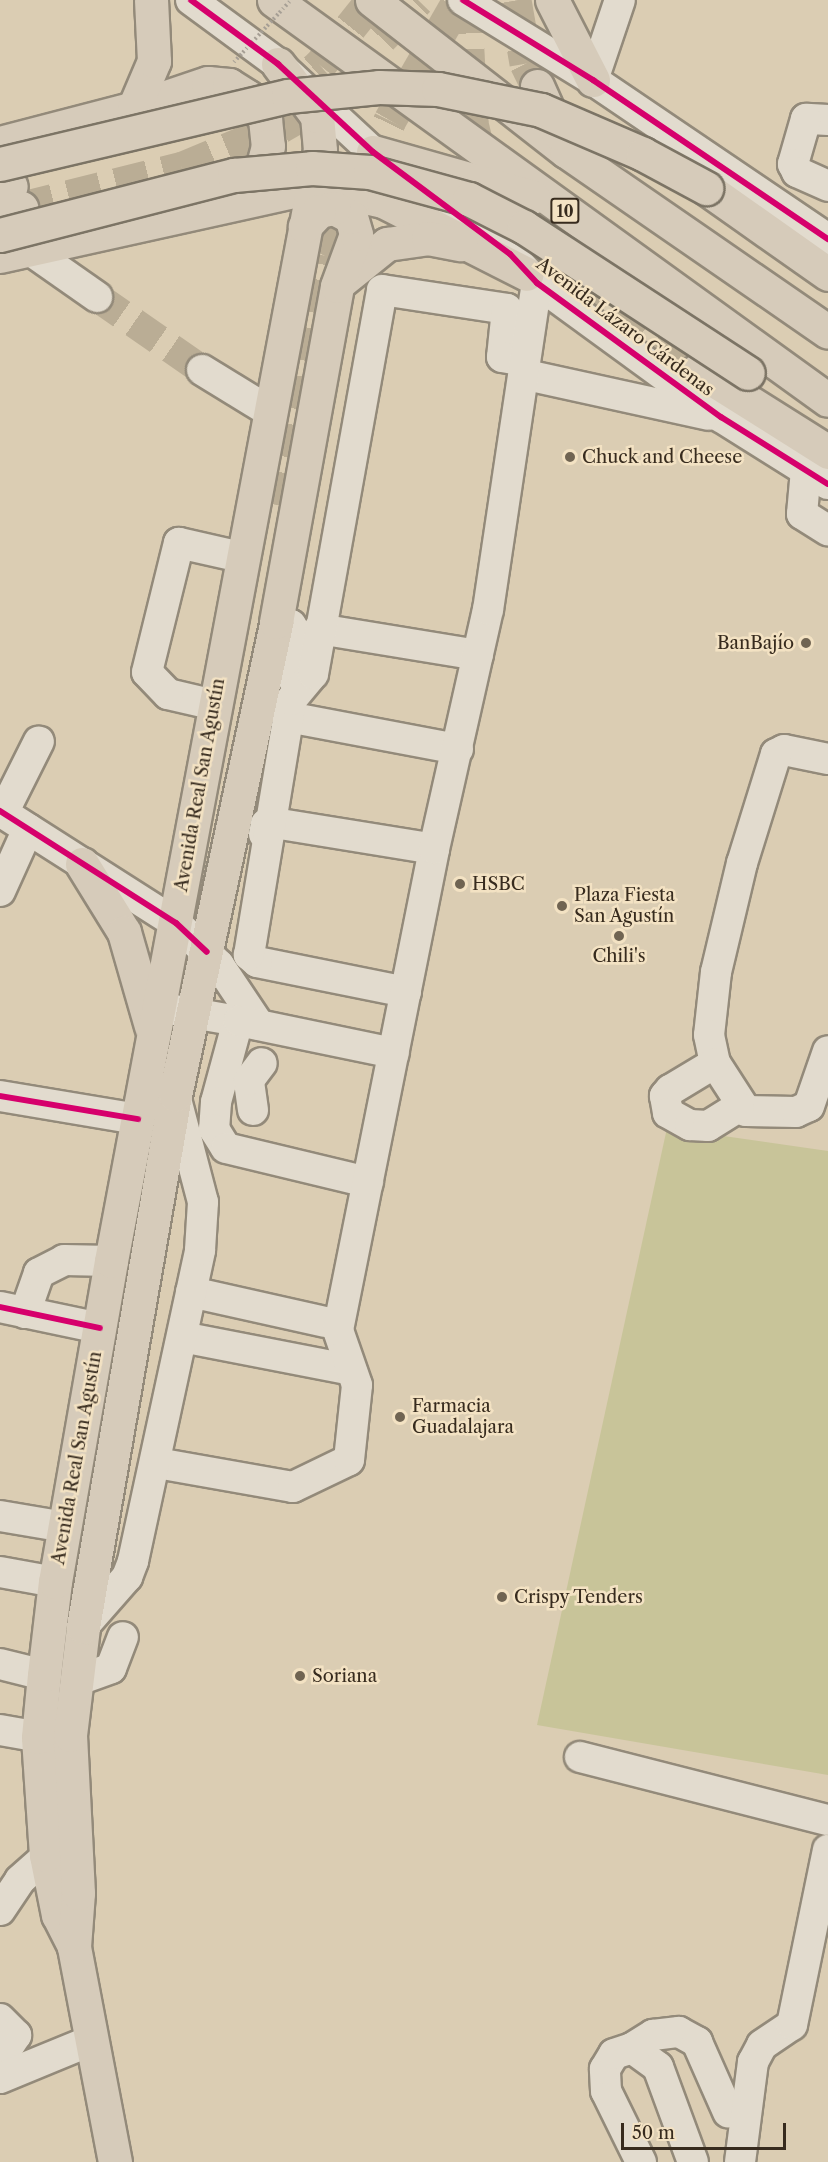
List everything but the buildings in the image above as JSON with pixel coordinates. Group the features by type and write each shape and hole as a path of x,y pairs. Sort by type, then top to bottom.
{"main road":[{"path":"134,108 154,61 151,0"},
{"name":"10","path":"274,0 828,400"},
{"path":"372,0 566,151 828,332"},
{"path":"552,0 593,80"},
{"name":"Avenida Real San Agustín","path":"115,2162 90,2041 74,1947 75,1832 70,1735 60,1678 55,1582 111,1261 163,994 241,556 298,258 315,186 321,134 317,116 278,64"},
{"path":"0,143 134,108 208,84 229,85 248,97 265,118 267,159 261,173 223,205"},
{"path":"537,86 566,151"},
{"path":"6,192 248,104 379,87 438,89 541,110 643,154 706,188 828,274"},
{"path":"373,152 554,203"},
{"path":"0,235 234,175 303,168 370,172 469,199 524,227 828,428"},
{"path":"15,253 315,186 383,201 479,248 532,279"},
{"path":"223,205 260,206 278,214 290,231 298,258"},
{"name":"Avenida Real San Agustín","path":"74,1947 58,1915 46,1855 38,1737 60,1678 83,1627 175,1095 276,622 337,286 352,254 354,221 342,210 327,208 305,226"},
{"path":"337,286 387,244 428,238 479,248"},
{"path":"698,370 821,469"},
{"path":"230,844 218,827 217,811 274,504"},
{"path":"82,864 124,932 139,971 153,1040"}],"street":[{"name":"Avenida Lázaro Cárdenas","path":"191,0 278,64 373,152 510,254 532,279 721,417 821,469"},
{"path":"463,0 593,80 828,239"},
{"path":"593,80 615,2"},
{"path":"828,120 806,118 793,164 797,172 828,186"},
{"path":"15,253 97,297"},
{"path":"157,1462 293,1487 343,1467 349,1461 357,1389 338,1330 434,849 478,655 526,368 532,279"},
{"path":"290,708 313,674 319,629 382,290 507,309 502,357 526,368 721,417"},
{"path":"202,370 269,411"},
{"path":"821,469 802,514 828,530"},
{"path":"214,705 168,694 147,672 179,543 241,556"},
{"path":"276,622 291,624 297,635 290,708 274,823 249,946 251,958 406,992"},
{"path":"319,629 478,655"},
{"path":"290,708 458,749"},
{"path":"39,741 1,812 82,864 177,913 207,952 249,1023"},
{"path":"739,1107 715,1063 709,1035 716,972 758,803 779,751 828,759"},
{"path":"177,913 214,909 235,910 247,901 266,824 274,823 434,849"},
{"path":"0,891 28,829"},
{"path":"163,994 196,999 249,1023 394,1053"},
{"path":"249,1023 216,1102 214,1129 219,1141 226,1148 368,1182"},
{"path":"715,1063 670,1090 665,1096 668,1113 690,1125 708,1126 739,1107 805,1109 828,1051"},
{"path":"253,1110 249,1080 262,1063"},
{"path":"83,1627 127,1577 157,1462 200,1250 203,1202 175,1095"},
{"path":"0,1096 138,1119"},
{"path":"100,1328 13,1310 39,1273 64,1260 111,1261"},
{"path":"191,1292 325,1322"},
{"path":"182,1337 351,1370"},
{"path":"0,1516 65,1527"},
{"path":"0,1572 55,1582"},
{"path":"0,1664 60,1678 111,1668 123,1637"},
{"path":"0,1730 38,1737"},
{"path":"580,1757 828,1820"},
{"path":"0,1910 46,1855 75,1832"},
{"path":"740,2162 753,2062 762,2045 792,2025 828,1850"},
{"path":"0,2019 16,2035 0,2060"},
{"path":"641,2162 606,2091 605,2069 614,2054 632,2048 653,2035 679,2032 697,2042 728,2112"},
{"path":"0,2078 90,2041"},
{"path":"632,2048 658,2067 693,2162"}],"path":[{"path":"234,62 291,0"}],"shaded area":[{"path":"667,1128 828,1151 828,1775 537,1725"}],"tunnel":[{"path":"278,102 320,65 372,0"},
{"path":"21,208 182,168 280,127 313,108 418,0"},
{"path":"274,504 324,255 390,120 459,0"},
{"path":"465,0 472,123 482,165"},
{"path":"515,0 526,63 537,86"},
{"path":"506,217 525,245 574,287 698,370"},
{"path":"97,297 202,370"}],"cycle path":[{"path":"191,0 278,64 373,152 510,254 537,283 721,417 828,484"},
{"path":"463,0 593,80 828,239"},
{"path":"0,811 176,923 207,952"},
{"path":"0,1096 138,1119"},
{"path":"0,1307 100,1328"}],"place":[{"name":"Chuck and Cheese","path":"570,457"},
{"name":"BanBajío","path":"806,643"},
{"name":"HSBC","path":"460,884"},
{"name":"Plaza Fiesta San Agustín","path":"562,906"},
{"name":"Chili's","path":"619,936"},
{"name":"Farmacia Guadalajara","path":"400,1417"},
{"name":"Crispy Tenders","path":"502,1597"},
{"name":"Soriana","path":"300,1676"}]}
